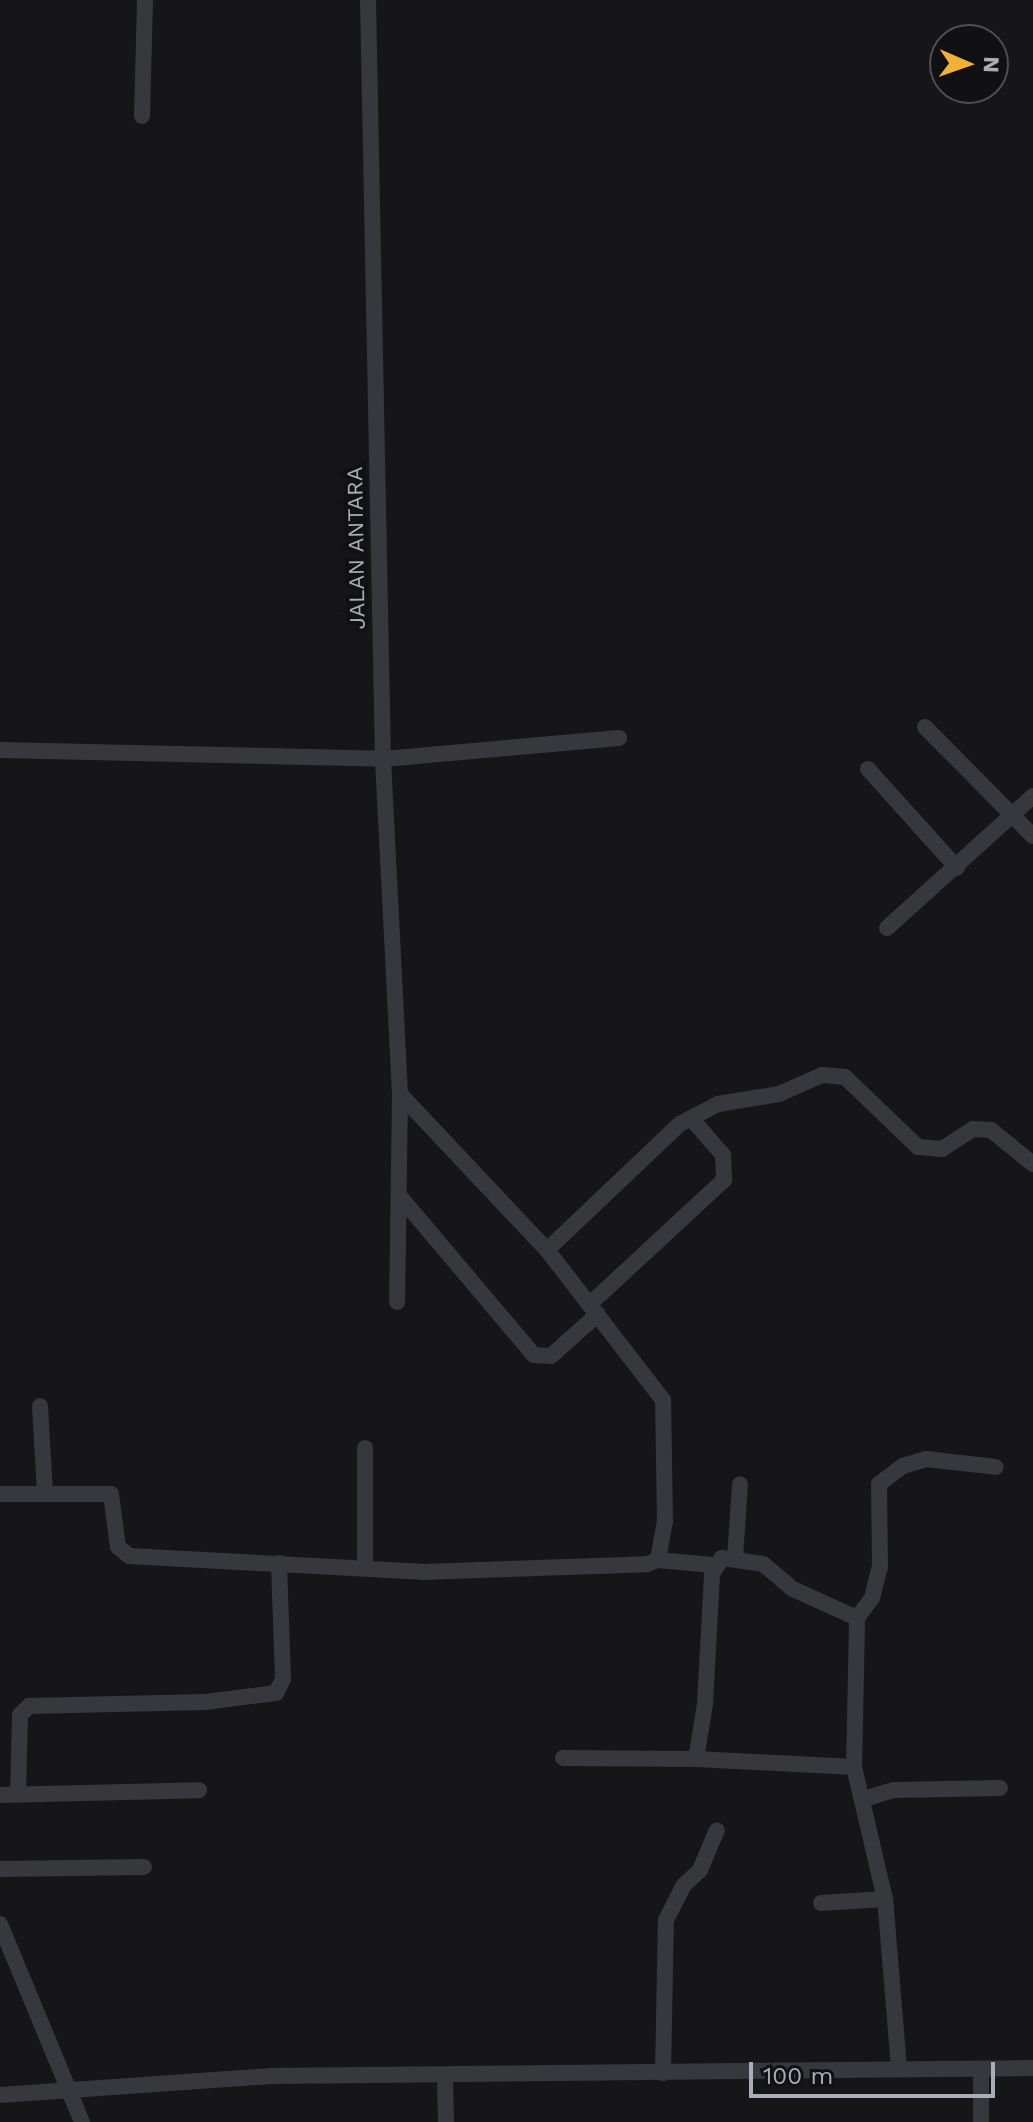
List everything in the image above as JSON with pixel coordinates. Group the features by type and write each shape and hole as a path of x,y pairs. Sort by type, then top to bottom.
{"street":[{"path":"142,116 145,0"},
{"name":"JALAN ANTARA","path":"368,0 383,759 400,1094 402,1199 397,1302"},
{"path":"925,727 1033,836"},
{"path":"0,750 383,759 619,738"},
{"path":"868,769 957,868"},
{"path":"887,928 957,868 1033,796"},
{"path":"547,1250 691,1118 718,1104 779,1094 834,1073 845,1077 918,1147 942,1149 973,1129 991,1130 1033,1164"},
{"path":"400,1094 547,1250 663,1400 668,1483 658,1560"},
{"path":"402,1199 534,1355 551,1356 724,1180 723,1155 691,1118"},
{"path":"40,1406 45,1494"},
{"path":"365,1448 365,1565"},
{"path":"899,2068 885,1899 864,1799 854,1767 857,1618 872,1598 880,1567 879,1484 903,1466 926,1459 996,1467"},
{"path":"735,1558 740,1484"},
{"path":"0,1494 111,1494 118,1547 129,1556 365,1565 422,1572 658,1560 713,1565 735,1558 763,1564 793,1589 857,1618"},
{"path":"18,1793 20,1715 29,1706 205,1702 276,1693 283,1679 279,1563"},
{"path":"696,1759 705,1704 713,1565"},
{"path":"563,1758 696,1759 854,1767"},
{"path":"864,1799 894,1790 1000,1788"},
{"path":"0,1795 199,1790"},
{"path":"663,2073 666,1920 684,1885 700,1870 717,1830"},
{"path":"0,1869 144,1867"},
{"path":"821,1903 885,1899"},
{"path":"0,1924 82,2122"},
{"path":"0,2095 69,2086 445,2075 1033,2068"},
{"path":"981,2071 981,2122"},
{"path":"445,2075 446,2122"}]}
